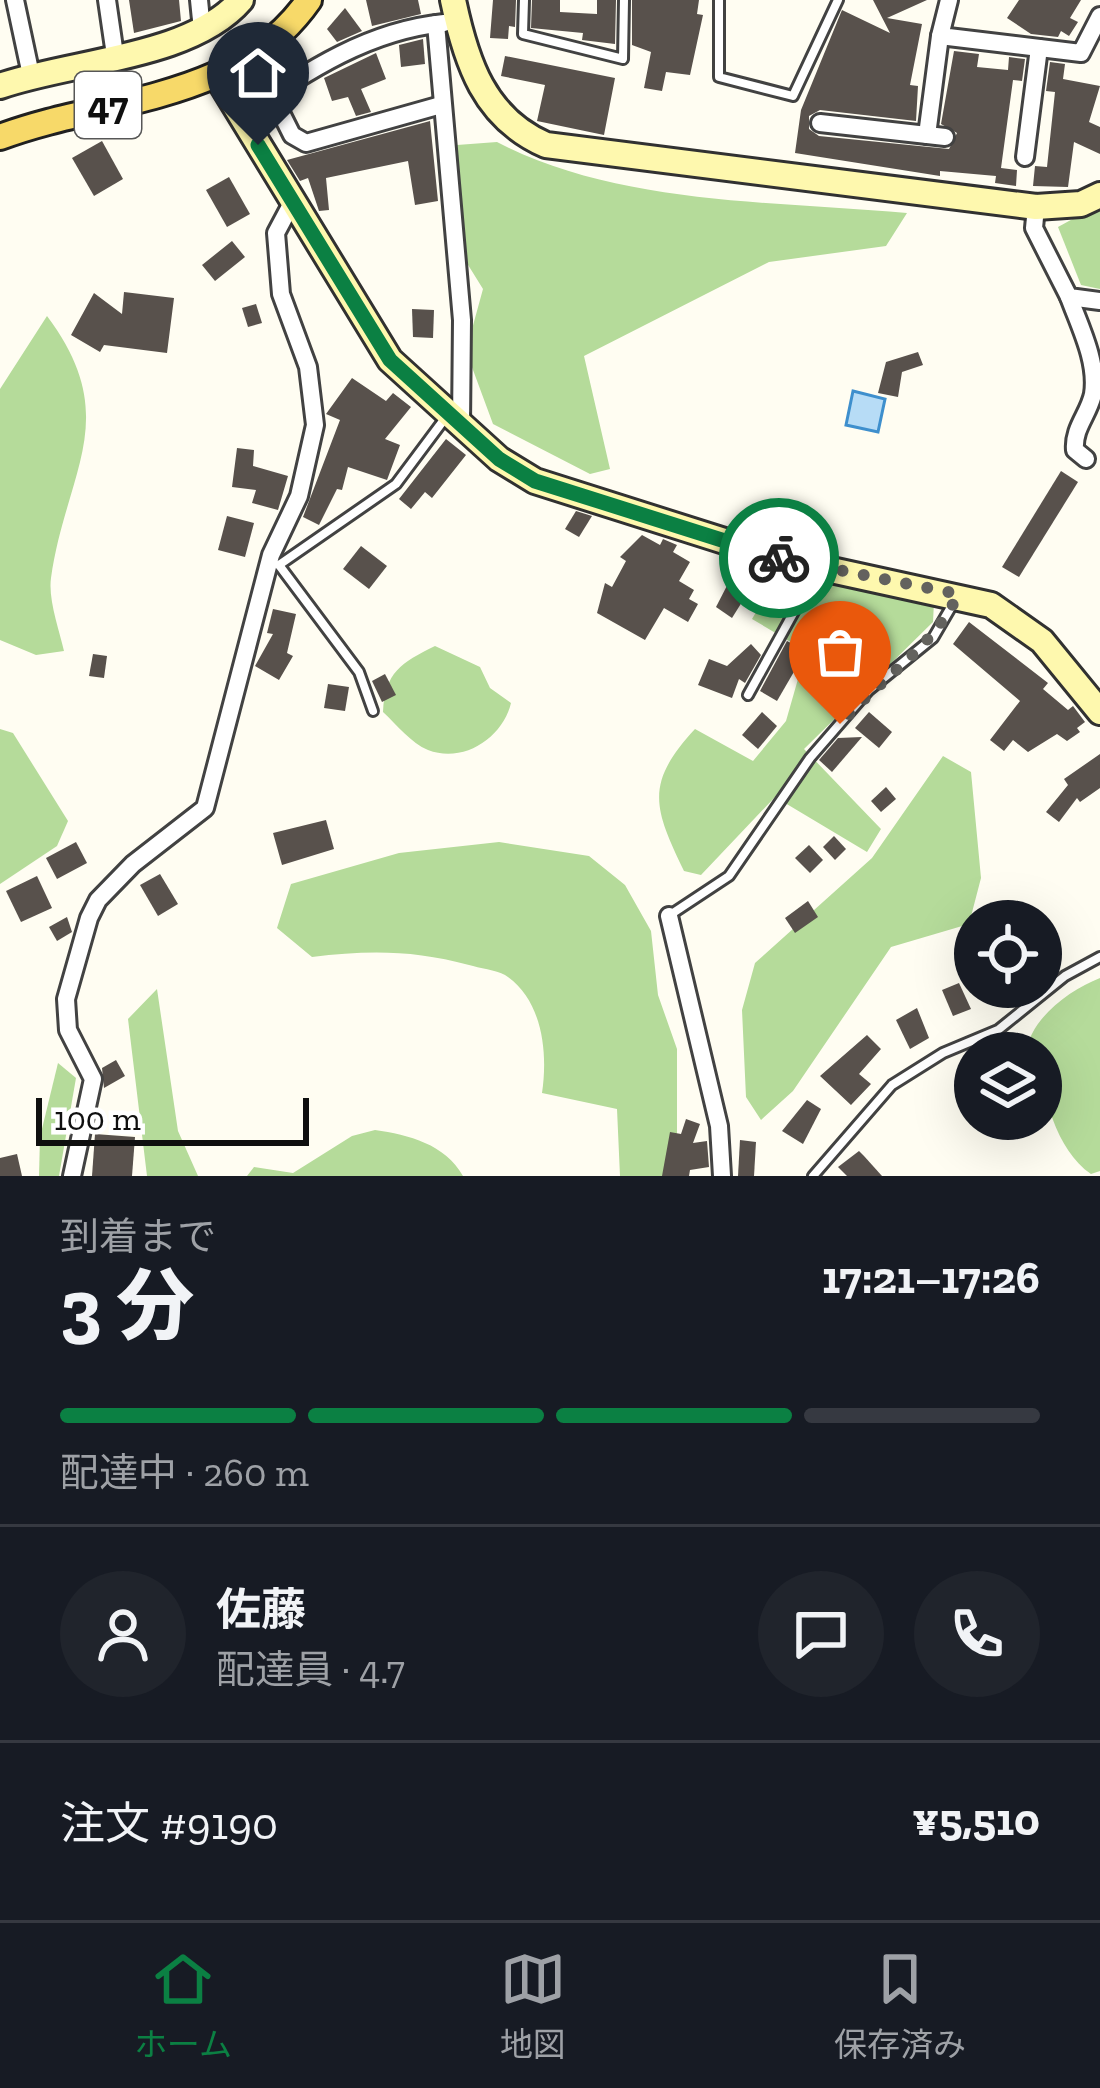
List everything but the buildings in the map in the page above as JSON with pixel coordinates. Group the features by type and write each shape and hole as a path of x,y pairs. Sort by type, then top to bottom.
{"main road":[{"name":"47","path":"0,137 69,113 218,78 274,38 309,0"}],"street":[{"path":"15,0 32,75"},
{"path":"106,0 115,56"},
{"path":"199,0 202,30"},
{"path":"0,86 202,30 241,0"},
{"path":"820,122 936,136 940,36 949,0"},
{"path":"241,116 364,42 449,15"},
{"path":"449,15 441,105 462,320 455,420"},
{"path":"449,15 485,95 512,124 546,145 1036,207 1081,204 1100,196"},
{"path":"940,36 1081,53 1100,16"},
{"path":"1025,157 1039,48"},
{"path":"218,78 390,360 499,459 535,481 817,568 958,594 992,605 1042,641 1100,712"},
{"path":"272,95 292,135 306,143 441,105"},
{"path":"72,1176 93,1078 68,1030 67,999 89,918 98,900 133,864 205,808 275,560 299,496 315,424 308,367 281,294 276,232 293,201"},
{"path":"1036,207 1034,228 1070,298 1094,380 1092,399 1074,439 1075,450 1086,459"},
{"path":"1070,298 1100,301"},
{"path":"669,916 719,1126 722,1176"}],"lane":[{"path":"524,0 524,34 623,59 624,0"},
{"path":"719,0 719,77 793,96 838,0"},
{"path":"373,711 359,672 275,560 396,484 455,420"},
{"path":"748,695 817,568"},
{"path":"669,916 683,901 729,876 810,758 869,690 933,638 958,594"},
{"path":"813,1176 892,1085 929,1060 998,1030 1065,976 1100,957"}],"green space":[{"path":"497,142 544,163 645,189 907,213 886,246 769,262 584,356 610,469 590,474 493,424 466,351 483,289 465,260 457,145"},
{"path":"1100,204 1100,289 1081,285 1058,227"},
{"path":"47,316 70,352 82,385 86,416 84,446 50,586 64,651 36,655 0,640 0,389"},
{"path":"780,571 934,602 933,622 804,749 881,829 867,852 775,797 701,875 684,871 666,830 659,797 661,781 679,748 695,729 753,761 786,721 806,651 752,619"},
{"path":"435,646 480,667 490,688 511,703 491,737 468,750 428,750 383,712 387,687 397,670"},
{"path":"0,729 13,733 68,821 57,846 0,884"},
{"path":"943,756 971,772 981,878 975,900 954,900 954,928 891,947 793,1091 761,1120 746,1097 742,1010 755,963 872,858"},
{"path":"499,842 589,856 625,885 651,931 658,995 677,1049 677,1176 620,1176 617,1109 542,1093 540,1028 528,998 505,975 410,954 312,957 277,928 291,884 399,853"},
{"path":"1100,978 1100,1171 1091,1174 1062,1140 1062,1032 1034,1032 1052,1008 1062,1008 1062,1000"},
{"path":"157,989 178,1131 198,1176 147,1176 128,1019"},
{"path":"58,1063 76,1078 59,1176 39,1176 40,1137"},
{"path":"375,1130 413,1138 436,1149 463,1176 247,1176 254,1167 293,1173 352,1136"}],"water":[{"path":"853,391 885,399 878,432 846,425"}],"way so far":[{"path":"779,558 958,594 933,638 869,690 840,724"}],"route":[{"path":"258,145 390,360 499,459 535,481 779,558"}]}
